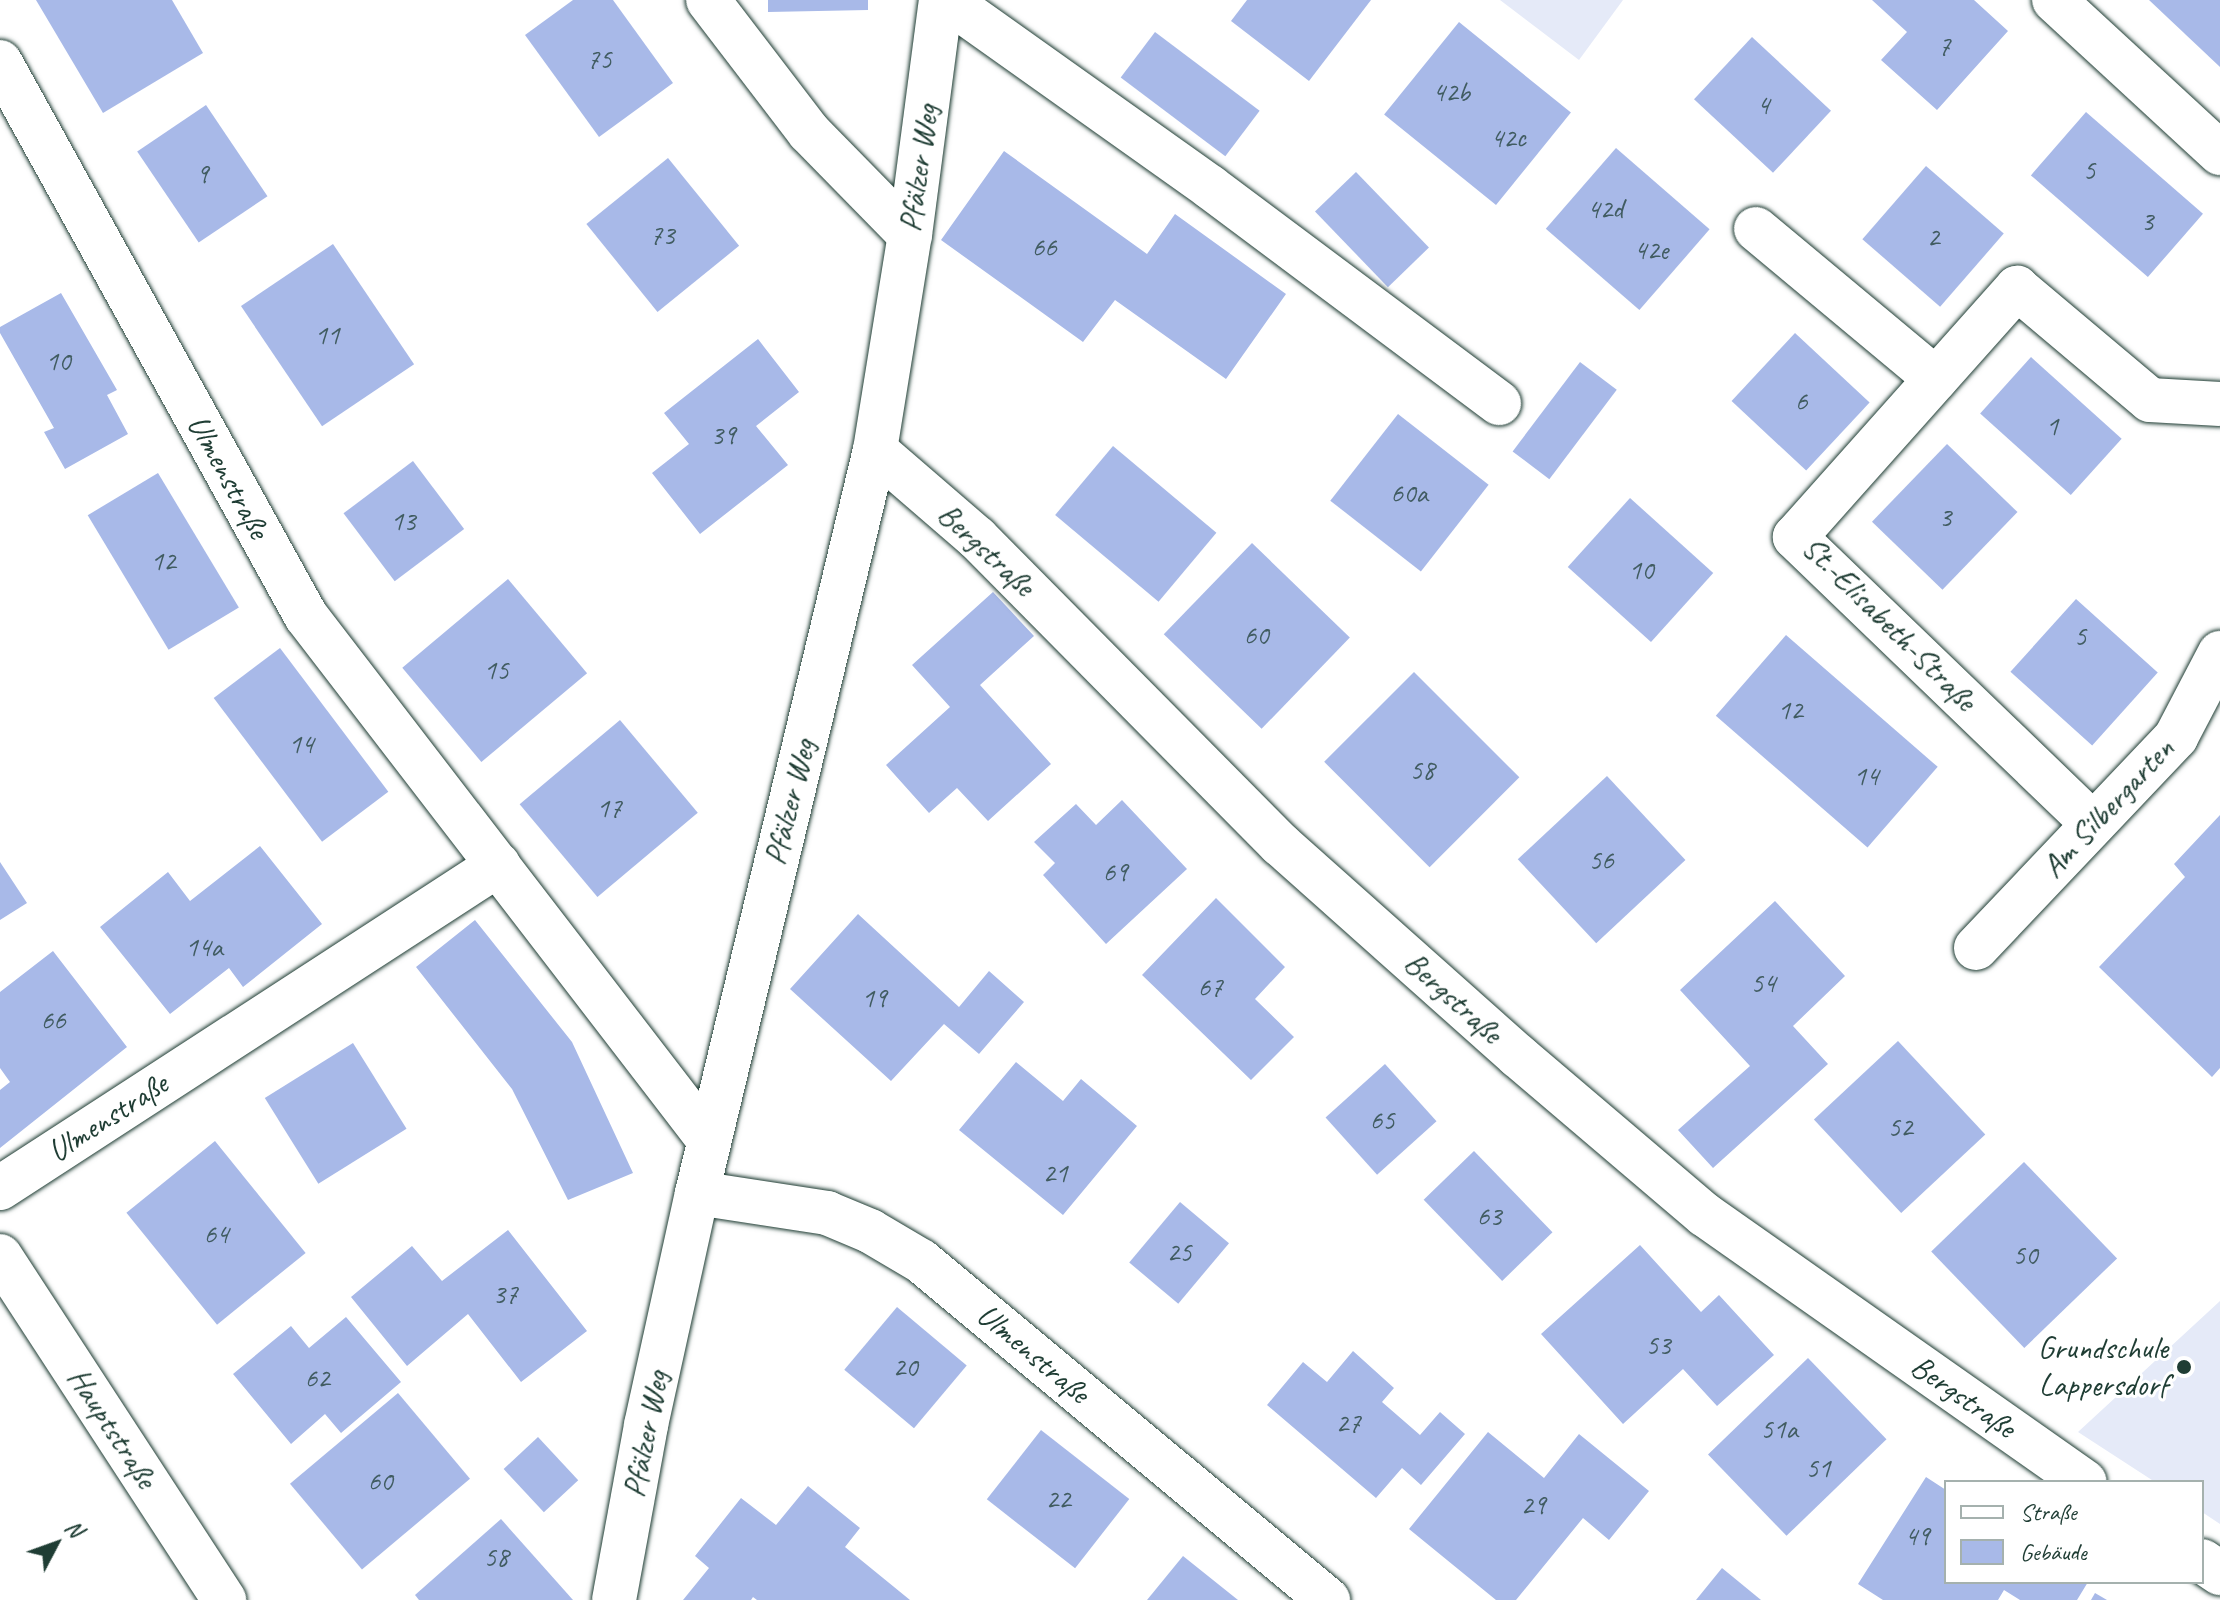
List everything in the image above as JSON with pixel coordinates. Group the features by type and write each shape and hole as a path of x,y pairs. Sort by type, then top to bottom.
{"street":[{"path":"708,0 809,132 910,235"},
{"name":"Pfälzer Weg","path":"614,1600 646,1425 709,1140 875,450 944,0 1210,187 1499,403"},
{"path":"2054,0 2220,153"},
{"name":"Ulmenstraße","path":"0,62 306,616 709,1140"},
{"path":"1756,229 1936,379"},
{"name":"St.-Elisabeth-Straße","path":"2093,824 1795,537 2017,288 2150,400 2220,404"},
{"name":"Bergstraße","path":"875,450 977,538 1280,844 1541,1076 1705,1215 2082,1480"},
{"name":"Am Silbergarten","path":"1976,948 2176,737 2220,653"},
{"name":"Ulmenstraße","path":"0,1188 498,865"},
{"name":"Ulmenstraße","path":"697,1193 827,1213 870,1231 921,1261 1328,1600"},
{"name":"Hauptstraße","path":"0,1256 224,1600"}],"shaded area":[{"path":"1500,0 1623,0 1579,60"},
{"name":"Grundschule Lappersdorf","path":"2220,1301 2220,1524 2204,1513 2204,1480 2152,1480 2078,1432"}],"building":[{"path":"36,0 172,0 203,53 103,113"},
{"path":"573,0 613,0 673,83 599,137 525,35"},
{"path":"768,0 868,0 868,10 768,12"},
{"path":"1247,0 1371,0 1309,81 1231,21"},
{"path":"1872,0 1974,0 2008,31 1937,110 1881,60 1907,32"},
{"path":"2149,0 2220,0 2220,67"},
{"path":"1459,22 1571,113 1496,205 1384,114"},
{"path":"1155,32 1260,111 1225,156 1121,78"},
{"path":"1752,37 1831,111 1773,173 1694,99"},
{"path":"206,105 268,196 199,243 137,151"},
{"path":"2086,112 2203,214 2148,277 2031,175"},
{"path":"1616,148 1710,229 1639,310 1546,229"},
{"path":"1004,151 1147,254 1175,214 1286,294 1226,379 1115,300 1083,342 941,240"},
{"path":"668,158 739,246 658,312 586,224"},
{"path":"1926,166 2004,234 1940,307 1862,239"},
{"path":"1356,172 1429,248 1388,287 1315,212"},
{"path":"333,244 414,364 322,426 241,306"},
{"path":"61,293 117,390 107,395 128,434 65,469 44,432 54,428 0,333 0,327"},
{"path":"1795,333 1870,403 1806,471 1732,401"},
{"path":"758,339 799,392 756,426 788,465 700,534 652,473 689,444 664,413"},
{"path":"2031,357 2122,439 2071,495 1980,413"},
{"path":"1580,362 1617,390 1549,479 1513,451"},
{"path":"1398,414 1489,485 1421,571 1330,501"},
{"path":"1947,444 2017,512 1942,590 1872,522"},
{"path":"1113,446 1216,533 1159,602 1055,515"},
{"path":"413,461 464,529 395,581 344,513"},
{"path":"158,473 239,608 169,650 88,515"},
{"path":"1630,498 1713,573 1651,642 1568,567"},
{"path":"1252,543 1350,637 1262,729 1164,634"},
{"path":"508,579 587,673 481,762 402,668"},
{"path":"993,592 1034,636 980,685 1051,764 988,821 957,788 929,813 886,765 950,707 912,665"},
{"path":"2076,599 2158,673 2092,745 2010,672"},
{"path":"1786,635 1938,767 1867,848 1716,716"},
{"path":"280,648 388,792 322,842 214,698"},
{"path":"1414,672 1519,777 1430,867 1324,762"},
{"path":"620,720 698,813 597,897 520,804"},
{"path":"1607,776 1685,860 1596,943 1518,859"},
{"path":"1122,800 1187,869 1106,944 1043,875 1055,863 1034,842 1076,804 1096,825"},
{"path":"2220,815 2220,1068 2212,1077 2099,967 2185,877 2174,864"},
{"path":"260,846 322,924 243,987 229,968 170,1014 100,927 168,872 190,901"},
{"path":"0,862 27,903 0,920"},
{"path":"1216,898 1285,967 1255,999 1294,1037 1251,1080 1142,975"},
{"path":"1775,901 1845,976 1793,1026 1828,1064 1713,1168 1678,1130 1750,1066 1680,990"},
{"path":"858,914 959,1007 989,971 1024,1002 979,1054 944,1024 891,1081 790,989"},
{"path":"475,920 572,1042 633,1173 568,1200 512,1089 416,967"},
{"path":"53,951 127,1047 0,1148 0,1090 10,1082 0,1068 0,992"},
{"path":"1898,1041 1985,1135 1901,1213 1814,1119"},
{"path":"353,1043 407,1129 318,1184 265,1098"},
{"path":"1016,1062 1063,1101 1081,1079 1137,1126 1063,1215 959,1130"},
{"path":"1385,1064 1437,1121 1377,1175 1326,1118"},
{"path":"215,1141 306,1253 217,1325 126,1213"},
{"path":"1474,1151 1552,1232 1502,1281 1424,1200"},
{"path":"2024,1162 2117,1258 2024,1348 1931,1252"},
{"path":"1180,1202 1229,1243 1178,1304 1129,1263"},
{"path":"508,1230 587,1331 521,1382 468,1314 407,1366 351,1297 412,1246 442,1281"},
{"path":"1640,1245 1701,1312 1719,1295 1774,1355 1717,1406 1683,1369 1623,1424 1541,1334"},
{"path":"897,1307 967,1365 914,1428 844,1370"},
{"path":"346,1317 401,1382 341,1433 325,1414 291,1444 233,1374 291,1326 309,1348"},
{"path":"1353,1351 1394,1388 1382,1402 1420,1435 1440,1412 1465,1434 1421,1485 1402,1468 1376,1498 1267,1405 1303,1362 1327,1382"},
{"path":"1808,1358 1886,1439 1787,1536 1708,1455"},
{"path":"398,1393 470,1479 362,1569 290,1484"},
{"path":"1041,1430 1129,1499 1075,1568 987,1499"},
{"path":"1488,1432 1544,1478 1579,1434 1649,1491 1609,1540 1583,1518 1516,1600 1496,1600 1409,1529"},
{"path":"538,1437 578,1480 544,1512 504,1469"},
{"path":"1926,1477 1944,1489 1944,1584 2087,1584 2077,1600 2020,1600 2004,1590 1998,1600 1883,1600 1858,1584"},
{"path":"808,1486 860,1528 845,1547 910,1600 757,1600 753,1597 751,1600 683,1600 709,1568 695,1556 741,1498 776,1525"},
{"path":"501,1519 573,1600 419,1600 415,1595"},
{"path":"1183,1556 1238,1600 1147,1600"},
{"path":"1722,1568 1761,1600 1696,1600"},
{"path":"2095,1593 2107,1600 2091,1600"}],"place":[{"name":"Grundschule Lappersdorf","path":"2184,1367"}]}
